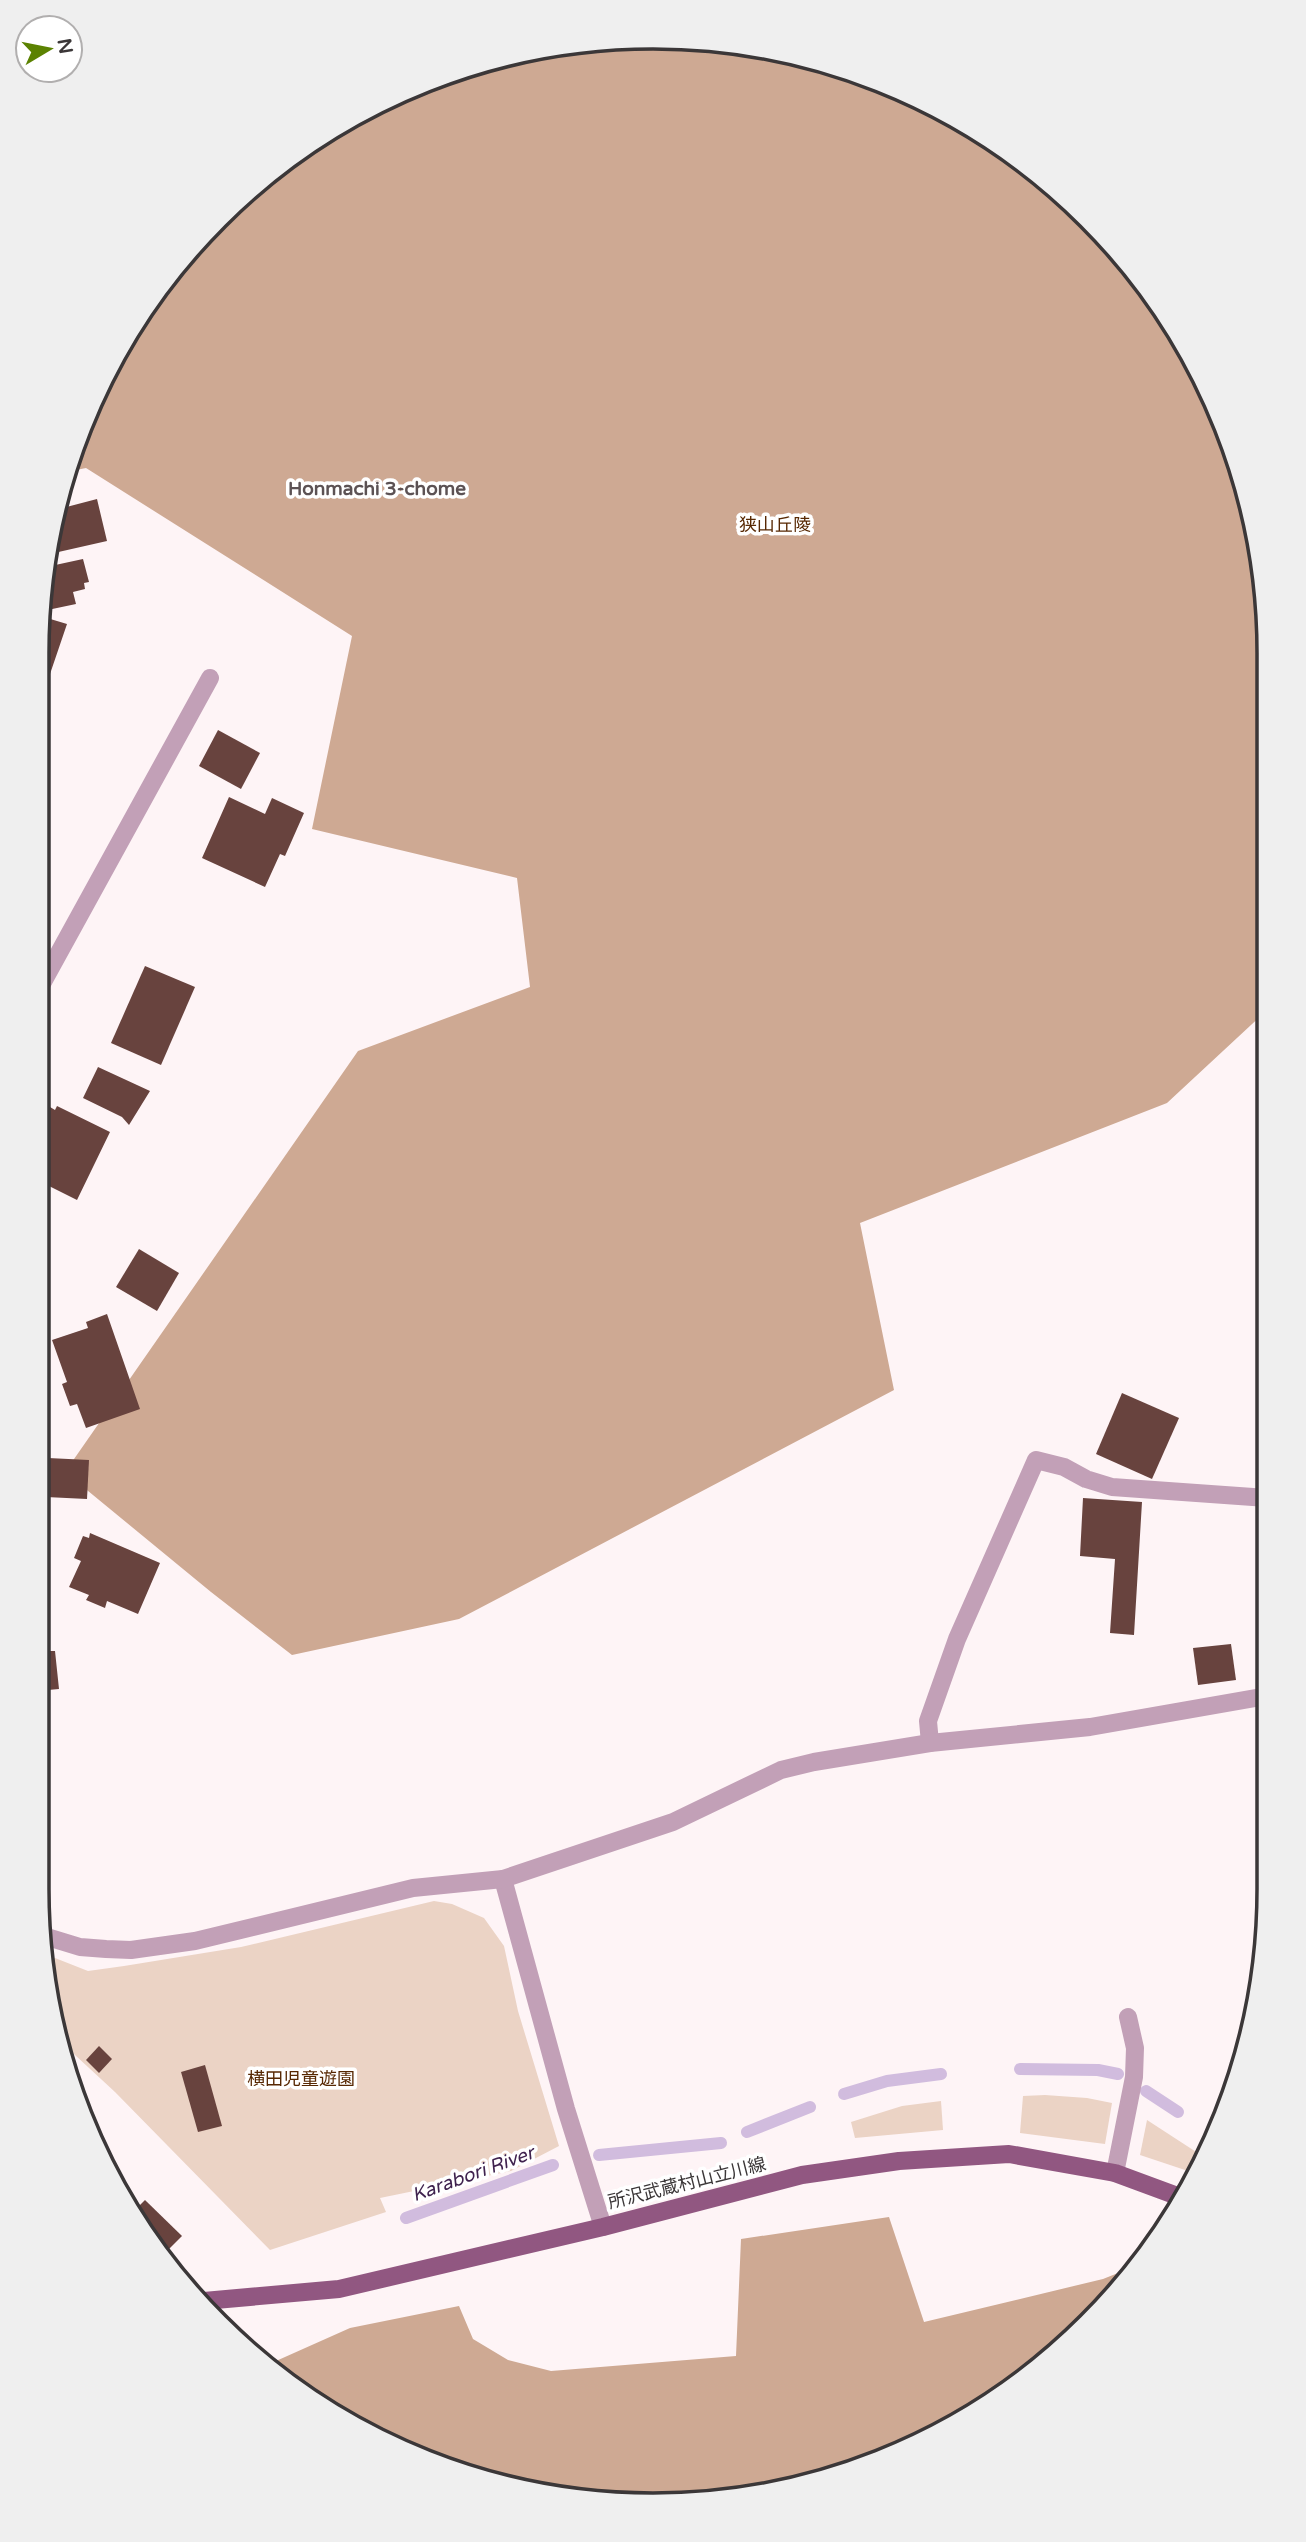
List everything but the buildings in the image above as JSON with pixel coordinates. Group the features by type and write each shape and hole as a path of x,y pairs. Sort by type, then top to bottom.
{"main road":[{"name":"所沢武蔵村山立川線","path":"211,2300 339,2289 603,2227 802,2175 899,2161 1009,2154 1115,2173 1174,2195"}],"street":[{"path":"49,971 210,678"},
{"path":"930,1743 928,1721 957,1639 1036,1460 1064,1467 1086,1479 1112,1488 1257,1497"},
{"path":"51,1938 80,1947 106,1950 195,1941 413,1888 503,1879 673,1822 781,1770 814,1762 930,1743 1090,1727 1257,1698"},
{"path":"503,1879 566,2109 603,2227"},
{"path":"1115,2173 1134,2077 1135,2048 1128,2017"}],"green space":[{"name":"狭山丘陵","path":"613,50 693,50 732,54 809,70 847,81 920,111 989,151 1021,174 1080,226 1107,255 1155,317 1176,351 1195,386 1225,459 1245,535 1256,613 1257,1019 1167,1103 860,1223 894,1390 459,1619 292,1655 65,1472 358,1051 530,987 517,878 312,829 352,636 86,468 78,470 111,386 151,317 199,255 255,199 317,151 386,111 422,95 497,70 574,54"},
{"name":"横田児童遊園","path":"434,1901 452,1904 484,1918 504,1946 518,2011 559,2146 511,2171 380,2198 386,2212 270,2250 115,2092 72,2052 53,1959 88,1971 241,1947"},
{"path":"1045,2095 1112,2103 1105,2144 1020,2133 1023,2096"},
{"path":"941,2101 943,2130 855,2138 851,2122 902,2106"},
{"path":"1147,2120 1197,2152 1187,2171 1140,2155"},
{"path":"889,2217 924,2322 1103,2279 1119,2273 1080,2316 1051,2343 989,2391 955,2412 920,2431 847,2461 732,2488 693,2492 613,2492 574,2488 497,2472 459,2461 386,2431 317,2391 276,2361 350,2328 459,2306 473,2339 508,2360 551,2371 736,2356 741,2239"}],"waterway":[{"name":"Karabori River","path":"1020,2069 1098,2070 1118,2074"},
{"name":"Karabori River","path":"844,2094 887,2081 941,2074"},
{"name":"Karabori River","path":"1146,2091 1178,2112"},
{"name":"Karabori River","path":"747,2132 810,2107"},
{"name":"Karabori River","path":"599,2155 721,2143"},
{"name":"Karabori River","path":"406,2218 553,2165"}],"district":[{"name":"Honmachi 3-chome","path":"377,489"}]}
